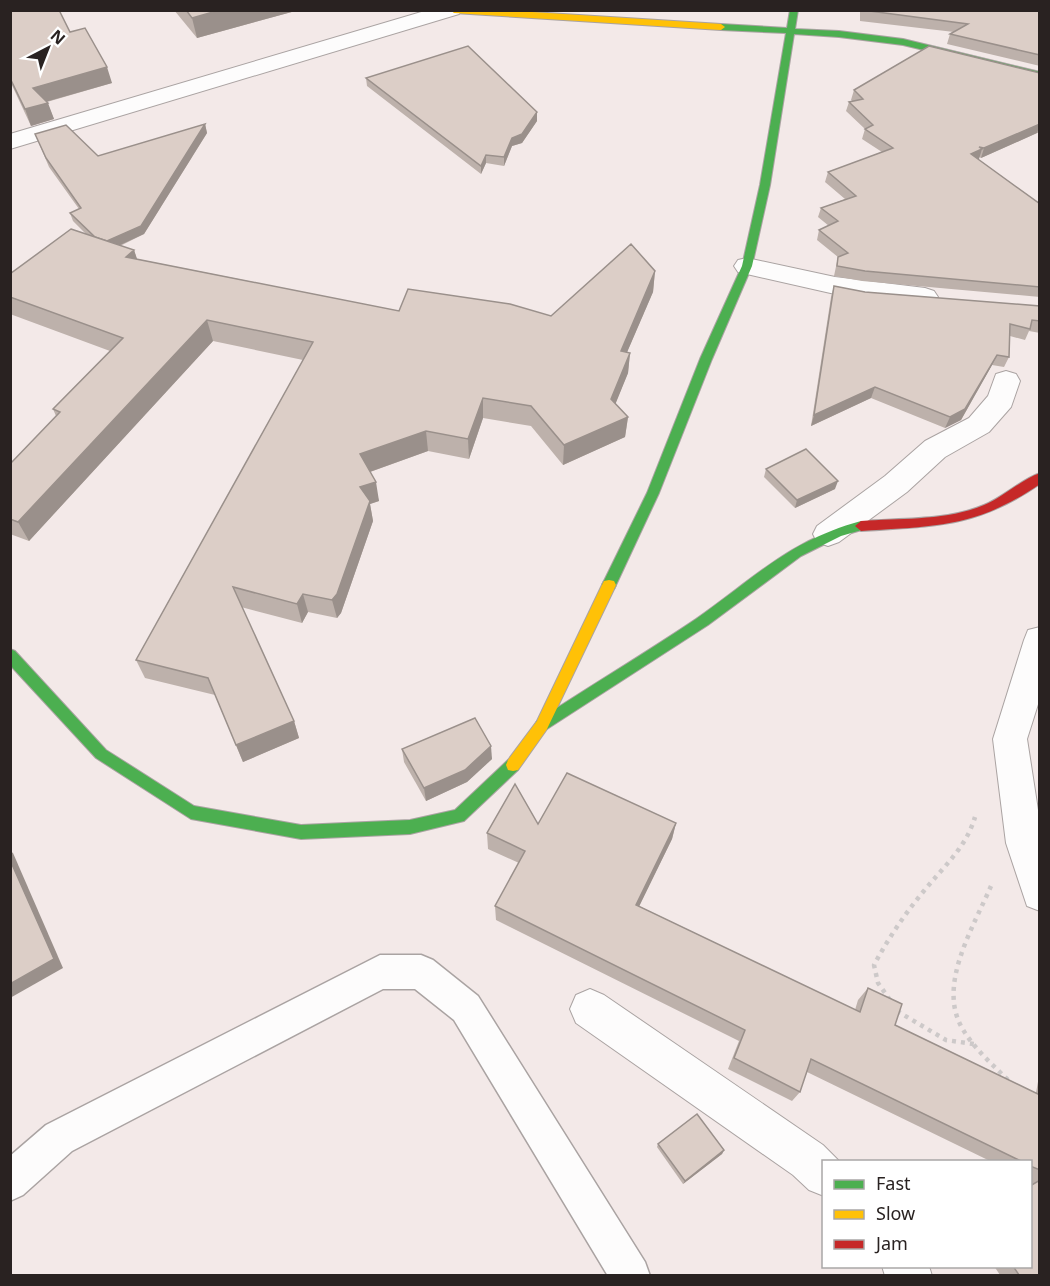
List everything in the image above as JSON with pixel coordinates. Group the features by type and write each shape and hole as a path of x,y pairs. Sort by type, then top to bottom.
{"street":[{"path":"10,142 453,10 790,30 903,42 1040,75"},
{"path":"10,655 101,754 191,812 301,832 410,827 459,816 513,765 542,725 653,494 706,360 747,266 765,185 794,10"},
{"path":"747,266 802,281 862,292 945,299"},
{"path":"542,725 704,620 775,565 828,534 896,484 935,449 980,425 1001,400 1006,381"},
{"path":"828,534 860,526 941,519 976,513 1014,496 1040,477"},
{"path":"1040,640 1010,739 1023,843 1040,893"},
{"path":"590,1009 808,1160 822,1173"}],"lane":[{"path":"10,1182 59,1138 380,972 421,972 466,1008 631,1275"}],"path":[{"path":"957,853 917,898 889,936 874,965 879,983 898,1012 946,1040 974,1044"},
{"path":"992,884 952,989 959,1024 974,1044 1014,1087"}],"building":[{"path":"10,10 59,10 70,32 85,28 107,67 33,88 48,103 25,109 10,78"},
{"path":"186,10 220,10 192,18"},
{"path":"862,10 1040,10 1040,55 950,34 968,24"},
{"path":"468,46 537,112 522,134 512,138 504,157 486,155 481,166 366,78"},
{"path":"929,46 1040,73 1040,124 984,148 979,147 982,149 971,154 1040,204 1040,287 865,271 837,266 838,257 848,253 819,230 838,221 821,208 856,196 828,172 893,148 865,129 873,125 849,102 863,99 854,90"},
{"path":"205,124 141,226 107,241 95,237 70,213 81,208 46,158 35,134 66,125 98,156"},
{"path":"71,229 134,250 126,257 399,311 408,289 510,304 551,316 631,244 655,271 621,351 630,353 611,399 628,417 564,445 531,406 483,398 468,439 426,431 360,454 376,482 360,487 370,501 337,594 332,600 303,594 297,604 233,587 294,721 236,745 208,678 136,660 313,342 207,320 18,522 10,519 10,464 60,412 53,409 123,338 10,297 10,274"},
{"path":"834,286 865,292 1040,306 1040,321 1032,320 1030,329 1010,324 1009,357 997,355 965,409 950,417 875,387 814,415"},
{"path":"806,449 838,481 797,500 766,469"},
{"path":"475,718 491,746 465,770 424,788 402,749"},
{"path":"567,773 676,823 636,905 860,1012 868,988 902,1004 895,1025 1040,1095 1040,1170 1032,1167 1032,1160 1019,1160 811,1059 800,1092 734,1058 745,1030 495,906 525,851 487,833 515,784 538,824"},
{"path":"10,860 54,959 10,984"},
{"path":"697,1114 724,1150 685,1181 658,1144"},
{"path":"1040,1180 1040,1275 1019,1275 1014,1268 1032,1268 1032,1185"}],"traffic: fast":[{"path":"609,585 653,493 706,359 747,266 765,185 794,10"},
{"path":"721,27 839,34 903,42 1040,75"},
{"path":"542,725 703,621 796,552 838,532 861,526"},
{"path":"10,655 101,754 191,812 301,832 410,827 459,816 513,765"}],"traffic: slow":[{"path":"454,10 721,27"},
{"path":"513,765 542,725 609,585"}],"traffic: jam":[{"path":"861,526 962,517 1002,502 1040,477"}]}
